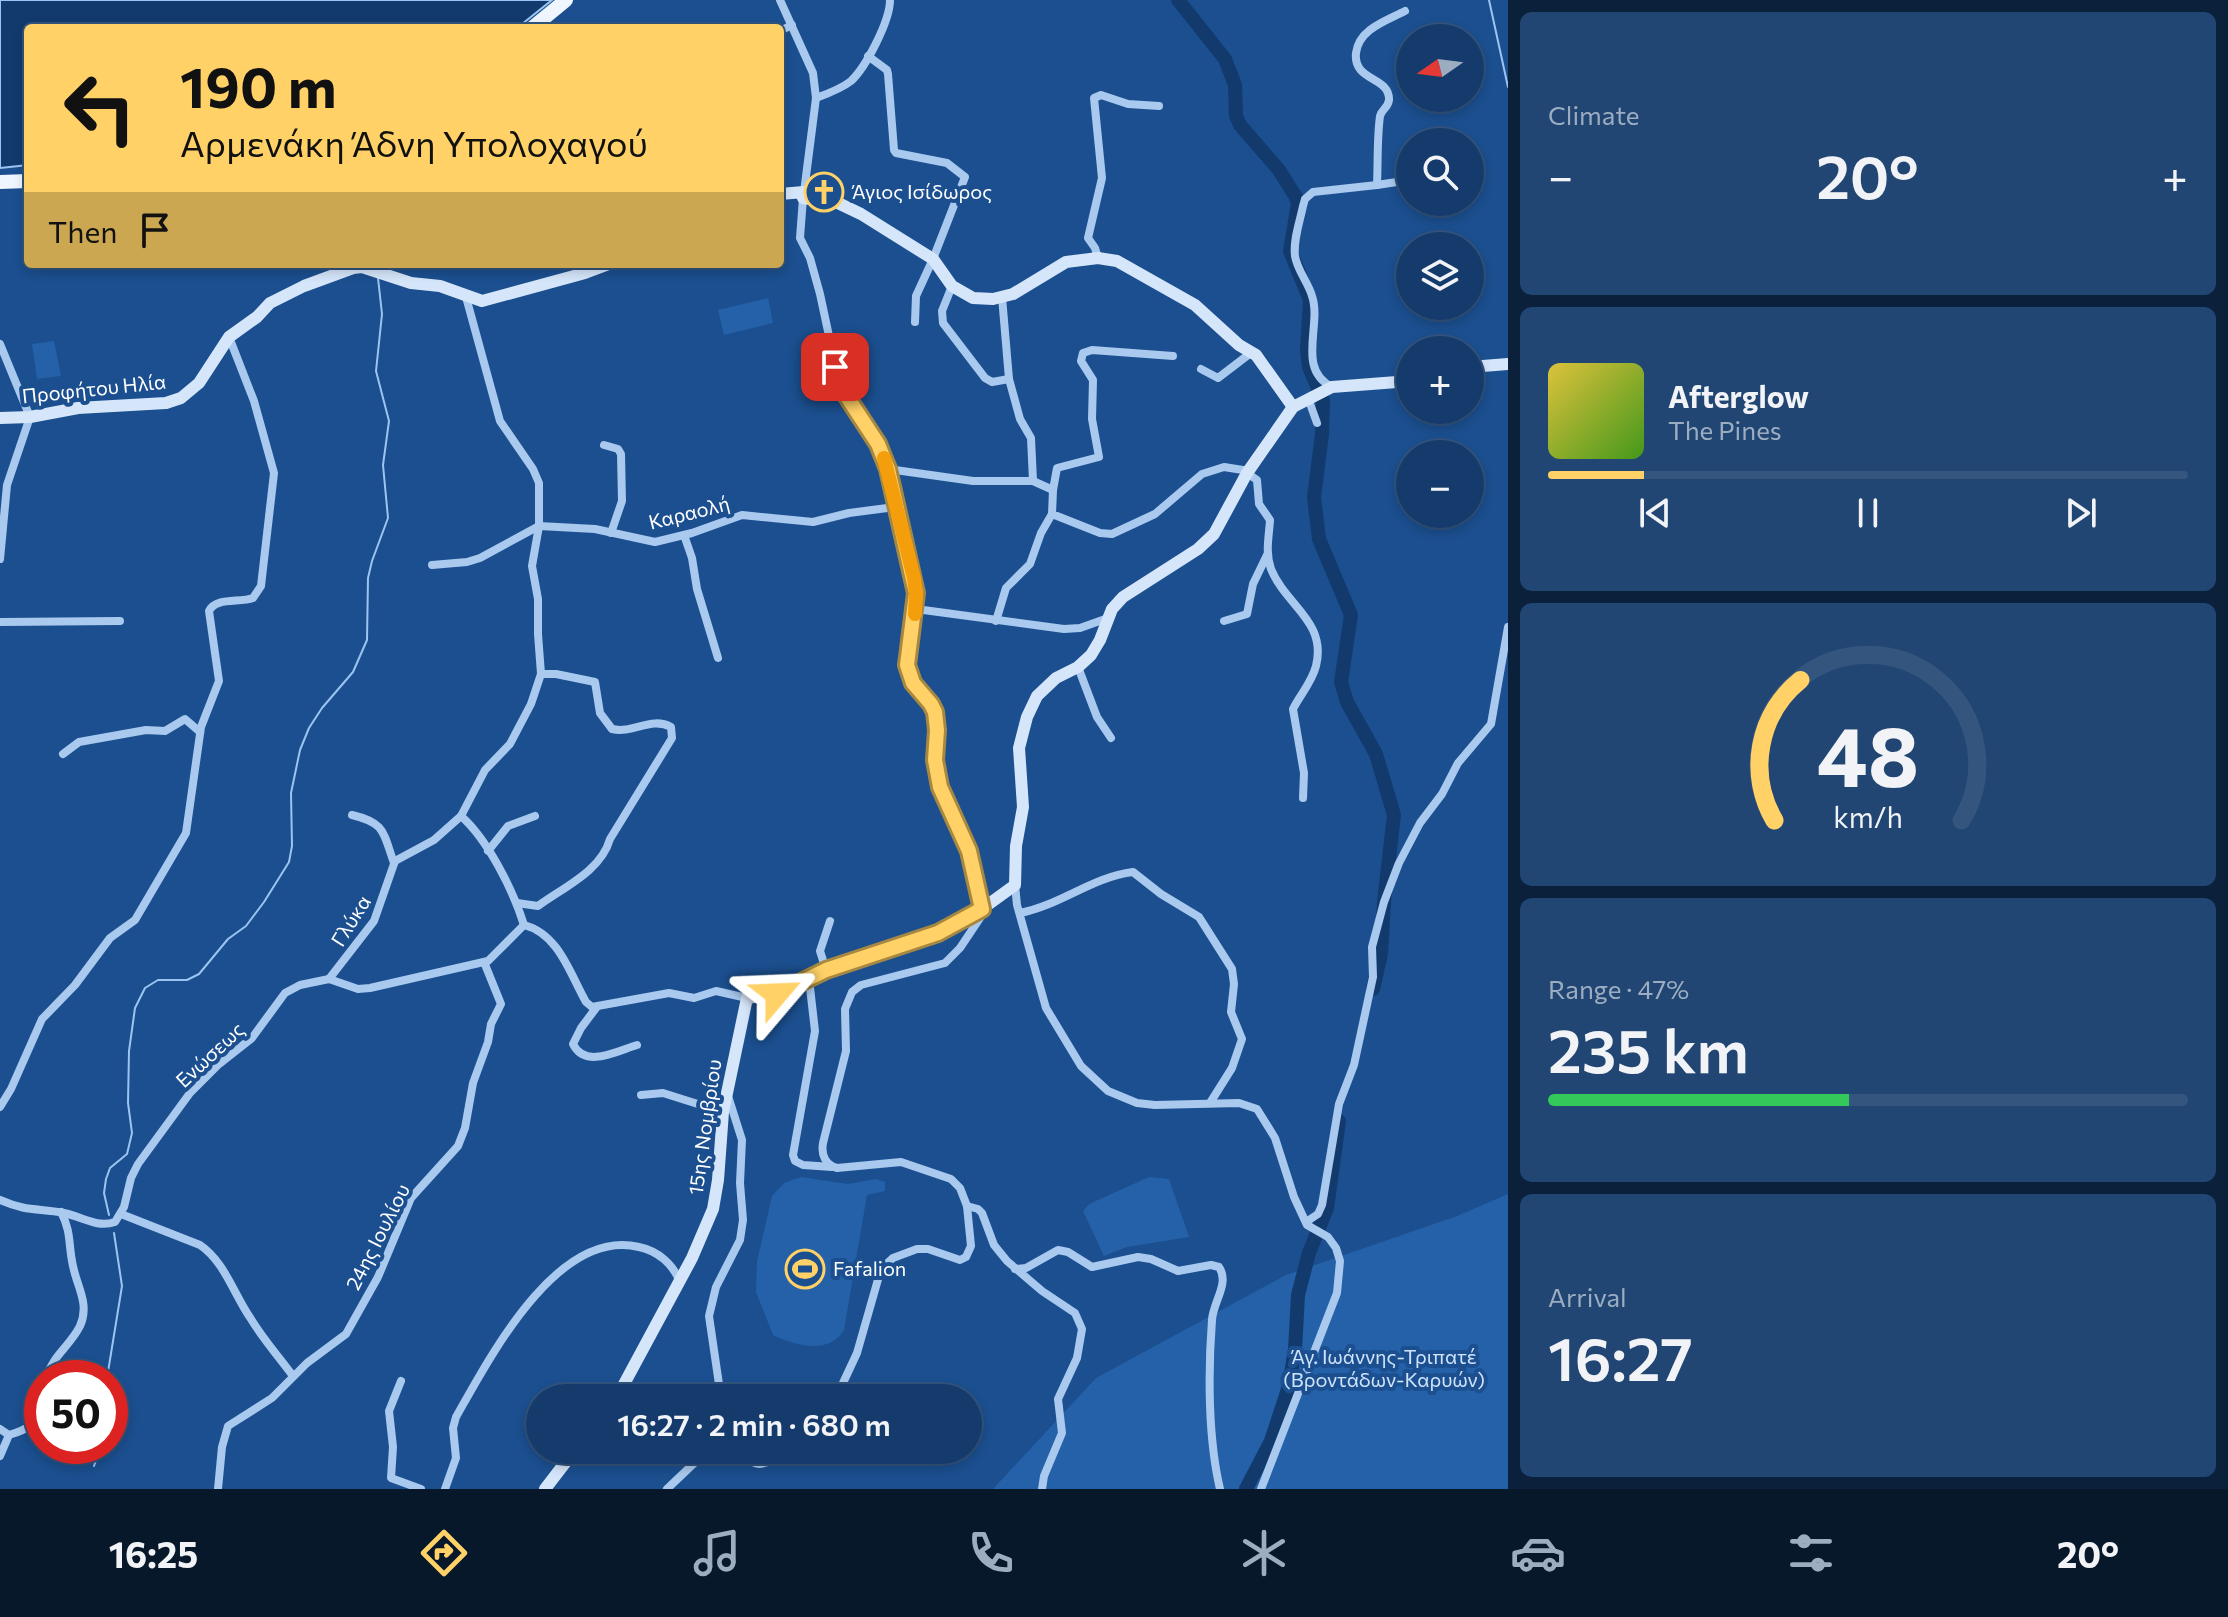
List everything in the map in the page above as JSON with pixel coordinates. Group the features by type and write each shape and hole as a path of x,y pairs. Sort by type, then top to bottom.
{"main road":[{"path":"537,24 566,0"},
{"path":"547,24 575,0"},
{"path":"0,185 24,184"},
{"path":"784,194 804,195 843,205 933,259 952,286 973,298 1002,297 1026,287 1060,264 1098,258 1121,263 1195,305 1239,345 1252,352 1271,373 1293,407"},
{"name":"Προφήτου Ηλία","path":"0,418 30,417 78,408 166,403 181,398 199,383 229,337 257,317 275,299 348,268"},
{"name":"Προφήτου Ηλία","path":"369,268 411,283 440,286 476,301 489,300 598,268"},
{"path":"1484,366 1508,364"},
{"path":"747,998 777,994 826,970 938,933 982,909 1015,885 1016,846 1023,807 1018,757 1031,706 1045,686 1078,667 1095,649 1108,618 1123,597 1207,542 1225,519 1248,472 1293,407 1320,392 1396,383"},
{"name":"15ης Νομβρίου","path":"624,1384 680,1282 715,1203 723,1112 747,998"},
{"path":"545,1489 564,1464"}],"street":[{"path":"780,0 813,73 816,98 800,238 810,258 838,378 878,444 888,469 914,578 916,609 907,665 913,683 935,712 935,760 940,787 969,851 982,909 981,920 945,963 866,983 852,992 845,1016 846,1051 823,1143 823,1155 833,1167"},
{"path":"816,98 852,80 887,17 890,0"},
{"path":"1377,185 1381,113 1389,98 1379,82 1359,69 1356,53 1364,34 1405,11"},
{"path":"784,29 792,25"},
{"path":"868,56 887,70 896,153 947,163 965,177 916,296 915,322"},
{"path":"1098,258 1088,238 1102,178 1094,98 1101,95 1128,104 1159,106"},
{"path":"1317,423 1320,392 1314,367 1313,299 1295,259 1303,206 1307,196 1313,192 1396,182"},
{"path":"952,286 942,311 945,326 985,378 992,382 1009,379"},
{"path":"352,815 379,825 394,863 434,840 461,816 485,770 510,744 531,704 541,674 538,599 532,570 541,497 537,477 500,421 466,297"},
{"path":"1002,297 1009,379 1020,419 1031,438 1033,481"},
{"path":"0,1107 42,1019 75,985 110,938 135,920 186,833 200,732 219,681 210,608 217,602 248,600 259,591 265,570 274,473 254,401 229,337"},
{"path":"0,344 30,417 7,485 0,559"},
{"path":"996,621 1006,588 1030,564 1039,536 1052,514 1055,471 1061,465 1099,457 1092,419 1093,380 1081,361 1083,353 1089,350 1173,356"},
{"path":"1201,369 1219,378 1252,352"},
{"path":"604,445 618,449 621,454 622,501 611,533"},
{"path":"1052,514 1100,533 1112,534 1155,514 1202,474 1224,467 1248,472 1257,480 1259,504 1270,520 1267,554 1251,591 1247,614 1224,621"},
{"path":"888,469 973,481 1033,481 1053,490"},
{"name":"Καραολή","path":"539,526 595,529 650,542 684,535 742,515 813,522 895,507"},
{"path":"432,565 480,558 539,526"},
{"path":"684,535 718,658"},
{"path":"1267,554 1281,587 1311,623 1318,639 1313,676 1293,709 1304,773 1303,798"},
{"path":"916,609 1073,629 1108,618"},
{"path":"0,622 120,621"},
{"path":"1308,1225 1322,1205 1337,1112 1354,1065 1373,977 1372,947 1384,902 1399,863 1420,823 1442,794 1458,763 1491,724 1508,627"},
{"path":"1078,667 1097,717 1111,738"},
{"path":"517,903 538,906 594,867 605,855 610,839 672,738 671,727 661,723 626,731 612,729 600,713 595,682 541,674"},
{"path":"63,754 79,742 146,730 165,731 185,719 200,732"},
{"path":"461,816 488,851 517,903 524,925 547,937 558,950 586,1002 596,1008"},
{"path":"488,851 504,829 535,816"},
{"name":"Γλύκα","path":"329,979 374,921 394,863"},
{"path":"1020,913 1045,908 1103,880 1130,872 1141,876 1161,894 1199,917 1232,969 1231,1012 1242,1037 1232,1068 1210,1103"},
{"path":"1015,885 1046,1008 1072,1055 1086,1072 1108,1091 1137,1103 1248,1105 1262,1115 1278,1145 1294,1197 1308,1225 1332,1242 1338,1254 1340,1273 1337,1293 1261,1489"},
{"path":"826,970 820,951 830,921"},
{"name":"Ενώσεως","path":"121,1214 138,1164 195,1087 252,1038 285,993 300,985 329,979 358,989 484,962 524,925"},
{"name":"24ης Ιουλίου","path":"218,1489 222,1447 228,1426 272,1398 293,1376 346,1334 378,1277 411,1198 460,1141 473,1083 491,1024 501,1004 484,962"},
{"path":"809,979 815,1031 793,1155 795,1161 803,1165 833,1167 904,1162 951,1179 960,1188 967,1206 971,1246 966,1257 956,1259 928,1249 917,1249 900,1255 881,1269 857,1353 843,1384"},
{"path":"637,1045 590,1058 579,1053 573,1044 596,1008 662,993 694,998 716,991 747,998"},
{"path":"641,1095 663,1093 723,1112"},
{"path":"719,1384 709,1326 711,1304 716,1287 740,1240 743,1220 740,1183 742,1140 728,1096"},
{"path":"0,1200 22,1209 61,1212 99,1225 115,1222 121,1214 200,1245 219,1264 251,1321 293,1376"},
{"path":"967,1206 980,1210 994,1245 1015,1269 1075,1313 1082,1329 1077,1358 1058,1399 1062,1433 1044,1476 1042,1489"},
{"path":"55,1360 80,1325 84,1305 73,1269 69,1231 61,1212"},
{"path":"445,1489 456,1458 453,1428 456,1417 496,1346 540,1290 560,1271 592,1252 624,1243 645,1248 666,1260 680,1282"},
{"path":"1015,1269 1032,1265 1049,1252 1058,1250 1068,1252 1092,1267 1133,1257 1151,1259 1178,1271 1211,1265 1219,1267 1223,1279 1212,1318 1211,1407 1220,1488"},
{"path":"401,1381 389,1411 393,1447 391,1478 421,1489"},
{"path":"0,1429 9,1435"},
{"path":"0,1456 9,1435 24,1429"},
{"path":"667,1489 693,1464"}],"green space":[{"path":"768,298 773,323 724,335 718,310"},
{"path":"54,341 61,376 37,379 32,344"},
{"name":"Fafalion","path":"801,1177 848,1184 876,1179 885,1182 885,1191 867,1195 844,1330 830,1343 812,1346 773,1335 756,1292 757,1261 772,1196 784,1183"},
{"path":"1149,1177 1169,1179 1189,1237 1127,1247 1104,1256 1083,1211 1089,1204"},
{"name":"Άγ. Ιωάννης-Τριπατέ (Βροντάδων-Καρυών)","path":"1508,1194 1508,1489 993,1489 1096,1378 1286,1275 1457,1216"}],"shaded area":[{"path":"0,0 552,0 522,24 24,24 24,165 0,168"}],"waterway":[{"path":"1178,0 1225,59 1235,85 1236,116 1240,125 1279,170 1298,204 1290,251 1310,300 1309,367 1323,400 1314,497 1319,539 1351,615 1341,682 1347,702 1376,754 1394,815 1381,954 1373,989"},
{"path":"1489,0 1508,87"},
{"path":"109,1215 104,1193 106,1179 110,1168 127,1154 132,1133 128,1103 129,1051 135,1008 145,988 158,980 187,980 199,974 228,939 246,926 264,902 289,862 292,846 291,793 300,750 322,708 353,672 367,640 368,578 388,518 383,465 389,421 376,371 382,314 378,278"},
{"path":"1246,1489 1271,1441 1289,1386 1295,1350 1298,1295 1309,1253 1327,1208 1339,1121"},
{"path":"110,1360 122,1286 114,1233"}],"slow traffic":[{"path":"884,458 914,578 915,614"}],"place":[{"name":"Άγιος Ισίδωρος","path":"824,192"},
{"name":"Fafalion","path":"805,1269"}],"route":[{"path":"777,994 826,970 938,933 982,909 969,851 940,787 935,760 935,712 913,683 907,665 916,593 888,469 878,444 842,389 835,367"}]}
